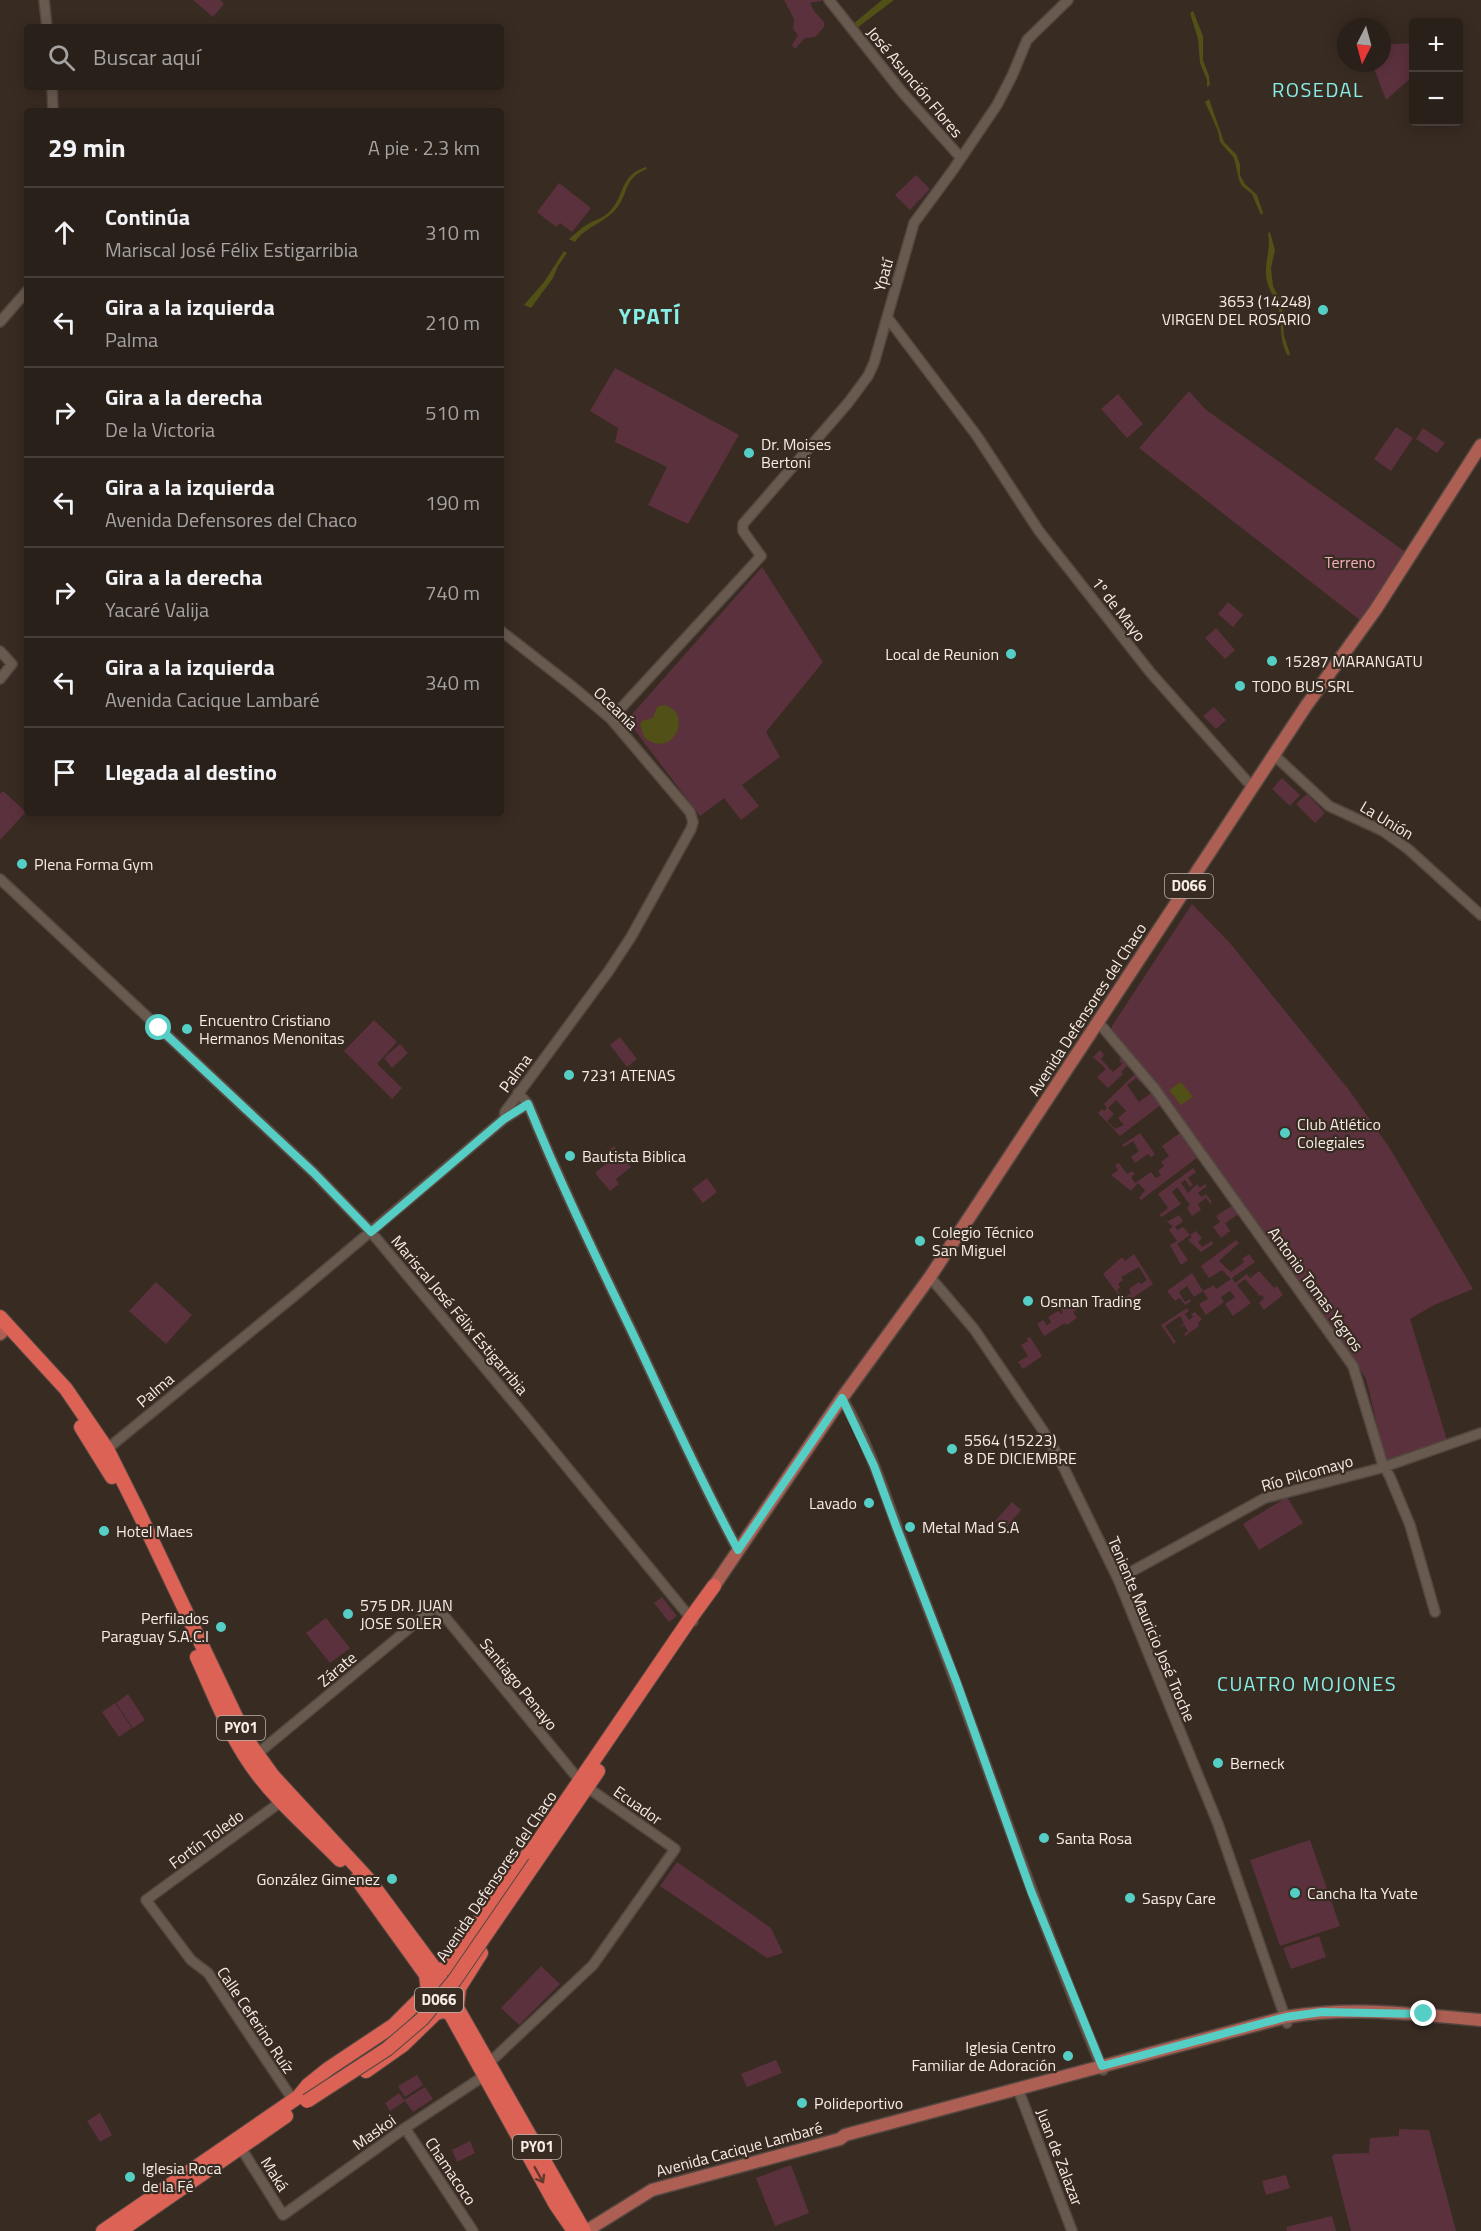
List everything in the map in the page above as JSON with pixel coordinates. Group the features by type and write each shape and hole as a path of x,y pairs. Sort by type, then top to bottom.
{"highway":[{"name":"PY01","path":"2,1328 66,1389 107,1449 140,1513 238,1724 256,1755 362,1871 436,1970 453,2010 487,2070 585,2231"},
{"name":"PY01","path":"2,1328 59,1395 111,1474 237,1744 258,1774 351,1872 436,1970"},
{"name":"Avenida Defensores del Chaco","path":"103,2231 382,2042 417,2013 455,1969 531,1861 714,1586"},
{"path":"541,1845 530,1880 466,1977 458,1991 453,2010 440,2011 389,2056 319,2099 301,2098 308,2085 394,2025 416,2004 428,1991 436,1970 510,1876 541,1845"},
{"path":"436,1970 448,1973 453,1978 466,1977"},
{"path":"416,2004 423,2002 429,2005 432,2009 431,2018"},
{"name":"PY01","path":"487,2070 556,2205 574,2231"},
{"name":"Avenida Defensores del Chaco","path":"120,2231 241,2148 301,2098"}],"main road":[{"name":"Avenida Defensores del Chaco","path":"714,1586 842,1398 930,1277 1306,706 1376,609 1479,451"},
{"name":"Avenida Cacique Lambaré","path":"585,2231 652,2190 840,2139 845,2135 1064,2080 1287,2020 1337,2016 1481,2020"},
{"name":"Avenida Cacique Lambaré","path":"1424,2017 1481,2025"}],"street":[{"path":"44,0 47,24"},
{"name":"José Asunción Flores","path":"828,0 902,92 959,157"},
{"name":"Ypatí","path":"611,719 761,556 743,531 743,524 848,403 868,376 913,226 997,105 1024,45 1068,0"},
{"path":"52,90 53,108"},
{"path":"0,322 24,294"},
{"name":"1º de Mayo","path":"886,317 977,436 1039,531 1150,672 1253,788"},
{"name":"Oceanía","path":"504,633 611,719 690,812 693,822"},
{"path":"0,651 12,664 0,679"},
{"name":"La Unión","path":"1274,755 1329,806 1383,831 1408,849 1481,915"},
{"name":"Palma","path":"107,1449 371,1232 504,1119 505,1112 518,1093 608,972 631,937 693,822"},
{"name":"Mariscal José Félix Estigarribia","path":"0,879 314,1173 371,1232 692,1621"},
{"name":"Antonio Tomas Yegros","path":"1099,1023 1140,1070 1168,1107 1353,1366 1382,1462 1410,1525 1435,1612"},
{"path":"518,1093 528,1104 560,1182 592,1250 708,1494 738,1550"},
{"path":"504,1119 528,1104"},
{"name":"Teniente Mauricio José Troche","path":"930,1277 974,1329 1042,1429 1058,1456 1118,1579 1218,1824 1287,2020"},
{"path":"842,1398 874,1466 957,1683 1031,1891 1103,2069"},
{"name":"Río Pilcomayo","path":"1118,1579 1265,1498 1385,1466 1481,1433"},
{"name":"Zárate","path":"256,1755 436,1606"},
{"name":"Santiago Penayo","path":"436,1606 584,1784"},
{"name":"Ecuador","path":"584,1784 675,1849"},
{"name":"Fortín Toledo","path":"146,1900 282,1801"},
{"name":"Maskoi","path":"283,2215 487,2070 593,1965 675,1849"},
{"name":"Calle Ceferino Ruíz","path":"146,1900 191,1960 208,1974 301,2098"},
{"name":"Juan de Zalazar","path":"1019,2091 1072,2231"},
{"name":"Chamacoco","path":"405,2128 473,2231"},
{"name":"Maká","path":"241,2148 283,2215"}],"green space":[{"path":"193,0 220,0 224,4 213,17"},
{"path":"784,0 826,0 810,3 824,22 824,27 815,37 805,38 795,49 792,45 798,35 793,29 794,19"},
{"name":"ROSEDAL","path":"1409,43 1409,80 1386,100 1375,72 1391,72 1391,44"},
{"path":"916,175 930,189 910,210 895,195"},
{"path":"559,183 591,208 572,232 560,223 556,227 537,212"},
{"path":"615,368 739,435 688,524 648,505 667,467 615,442 618,428 590,411"},
{"name":"Terreno","path":"1189,391 1205,409 1407,553 1365,624 1139,448"},
{"path":"1118,394 1143,424 1127,438 1101,409"},
{"path":"1396,427 1413,438 1391,471 1374,459"},
{"path":"1423,428 1445,443 1437,453 1416,439"},
{"path":"762,567 823,662 766,732 780,757 742,785 759,806 741,820 724,798 700,816 627,720"},
{"path":"1228,602 1243,615 1233,627 1218,614"},
{"path":"1216,628 1235,650 1225,659 1205,638"},
{"path":"1214,707 1226,720 1216,729 1203,716"},
{"path":"1282,778 1300,795 1290,806 1272,789"},
{"path":"3,791 24,810 24,814 0,840 0,794"},
{"path":"1307,794 1325,813 1315,823 1296,804"},
{"name":"Club Atlético Colegiales","path":"1192,904 1230,943 1349,1090 1389,1147 1473,1289 1434,1305 1410,1319 1447,1440 1386,1461 1366,1379 1353,1358 1143,1068 1112,1031 1112,1026"},
{"path":"374,1020 397,1042 377,1064 402,1088 392,1099 344,1051"},
{"path":"620,1037 637,1059 627,1067 610,1045"},
{"path":"400,1044 408,1053 392,1068 384,1058"},
{"path":"1100,1050 1104,1055 1101,1059 1113,1072 1122,1064 1119,1060 1123,1056 1162,1104 1120,1136 1098,1113 1107,1108 1104,1104 1135,1074 1127,1066 1121,1072 1123,1074 1108,1088 1097,1077 1106,1069 1093,1057","holes":["1136,1078 1151,1093 1139,1102 1127,1085","1116,1100 1126,1111 1118,1118 1124,1125 1115,1129 1107,1121 1114,1114 1108,1108"]},
{"path":"1140,1133 1155,1154 1151,1157 1148,1154 1135,1163 1131,1157 1139,1151 1133,1141 1124,1147 1122,1145"},
{"path":"1180,1133 1198,1157 1141,1200 1139,1198 1145,1190 1138,1183 1131,1191 1111,1175 1118,1170 1115,1165 1119,1163 1127,1174 1132,1171 1135,1174 1131,1177 1135,1183 1151,1172 1156,1178 1161,1175 1158,1171 1164,1166 1161,1162 1169,1156 1162,1146"},
{"path":"614,1146 631,1167 616,1179 619,1184 610,1191 595,1173 604,1165 607,1168 599,1157"},
{"path":"1193,1168 1196,1172 1188,1178 1193,1185 1190,1187 1185,1180 1181,1183 1188,1193 1197,1184 1200,1188 1205,1184 1207,1186 1198,1193 1202,1197 1206,1194 1212,1202 1210,1204 1206,1198 1198,1204 1201,1210 1192,1216 1187,1208 1190,1205 1177,1187 1172,1192 1181,1204 1162,1217 1159,1215 1168,1208 1158,1194"},
{"path":"707,1178 717,1192 703,1203 692,1189"},
{"path":"1233,1205 1239,1214 1225,1223 1230,1231 1221,1238 1213,1227 1220,1222 1216,1216"},
{"path":"1179,1215 1183,1221 1175,1227 1177,1230 1183,1227 1190,1235 1177,1244 1188,1260 1181,1265 1170,1245 1177,1241 1169,1230 1173,1226 1167,1222"},
{"path":"1196,1231 1202,1238 1198,1242 1202,1247 1212,1241 1213,1244 1201,1252 1188,1240 1192,1237 1190,1235"},
{"path":"1236,1240 1239,1243 1219,1261 1231,1272 1244,1262 1242,1259 1249,1254 1255,1262 1232,1278 1235,1283 1247,1274 1250,1278 1259,1271 1274,1288 1277,1286 1283,1295 1264,1310 1259,1303 1264,1298 1245,1279 1237,1285 1251,1303 1233,1316 1225,1304 1235,1297 1230,1291 1221,1297 1224,1302 1206,1315 1199,1304 1208,1299 1203,1291 1214,1285 1216,1289 1231,1279 1222,1270 1209,1278 1201,1266"},
{"path":"1134,1254 1153,1284 1115,1310 1114,1308 1123,1301 1103,1274 1122,1257 1125,1261","holes":["1139,1267 1147,1280 1129,1289 1131,1293 1123,1298 1117,1290 1120,1287 1118,1284 1123,1280 1121,1277"]},
{"path":"1192,1273 1203,1291 1194,1297 1187,1286 1179,1292 1185,1302 1190,1299 1191,1301 1185,1305 1180,1298 1175,1301 1167,1291"},
{"path":"156,1282 192,1315 166,1344 129,1311"},
{"path":"1076,1303 1079,1308 1073,1312 1077,1318 1044,1336 1037,1324 1043,1320 1047,1325 1051,1322 1048,1317 1058,1311 1063,1313 1061,1309"},
{"path":"1187,1308 1189,1311 1185,1314 1189,1320 1193,1317 1191,1314 1195,1312 1202,1319 1198,1323 1199,1326 1185,1336 1184,1334 1188,1331 1184,1325 1180,1327 1184,1323 1180,1316 1165,1326 1176,1342 1174,1344 1161,1325"},
{"path":"1030,1337 1042,1356 1023,1369 1018,1362 1028,1356 1021,1345"},
{"path":"1287,1497 1303,1523 1259,1550 1243,1524"},
{"path":"1012,1502 1021,1510 1005,1529 995,1521"},
{"path":"662,1597 677,1616 669,1622 654,1603"},
{"path":"326,1618 350,1648 330,1663 306,1633"},
{"path":"128,1694 145,1720 133,1728 116,1703"},
{"path":"115,1703 132,1728 119,1737 102,1712"},
{"name":"Cancha Ita Yvate","path":"1310,1840 1340,1926 1280,1946 1250,1860"},
{"path":"677,1862 771,1928 783,1953 767,1958 660,1886"},
{"path":"1319,1936 1326,1957 1291,1969 1283,1948"},
{"path":"541,1966 560,1984 519,2025 501,2008"},
{"path":"776,2060 782,2073 747,2087 741,2074"},
{"path":"417,2075 423,2085 405,2097 398,2086"},
{"path":"425,2087 433,2099 413,2112 405,2101 390,2111 385,2103 399,2093 404,2100"},
{"path":"100,2113 112,2135 100,2142 87,2121"},
{"path":"1399,2129 1429,2130 1456,2231 1351,2231 1332,2157 1334,2154 1369,2153 1370,2138 1399,2136"},
{"path":"470,2141 475,2153 457,2162 452,2150"},
{"path":"791,2165 809,2213 775,2226 756,2178"},
{"path":"1286,2175 1290,2188 1266,2195 1262,2181"},
{"path":"1332,2216 1336,2231 1287,2231 1286,2227"}],"shaded area":[{"path":"882,0 894,0 857,28 853,24"},
{"path":"1193,11 1203,36 1203,60 1210,85 1207,87 1207,80 1200,63 1198,39 1190,13"},
{"path":"1209,99 1224,142 1236,154 1240,164 1240,175 1245,184 1257,195 1263,213 1261,215 1252,194 1242,186 1239,180 1234,158 1220,142 1218,131 1205,102"},
{"path":"646,167 647,169 630,182 620,203 611,214 584,232 575,242 569,239 585,226 609,212 631,175"},
{"path":"1270,232 1275,250 1271,268 1273,286 1281,301 1284,336 1290,354 1288,356 1283,342 1280,315 1267,279 1268,233"},
{"path":"564,251 567,253 553,278 531,308 524,305 544,282"},
{"path":"663,705 673,709 678,716 679,724 671,739 664,743 654,743 644,737 640,724 642,721 653,718 657,707"},
{"path":"1181,1082 1193,1097 1181,1105 1169,1090"}],"place":[{"name":"3653 (14248) VIRGEN DEL ROSARIO","path":"1323,310"},
{"name":"Dr. Moises Bertoni","path":"749,453"},
{"name":"Local de Reunion","path":"1011,654"},
{"name":"15287 MARANGATU","path":"1272,661"},
{"name":"TODO BUS SRL","path":"1240,686"},
{"name":"Plena Forma Gym","path":"22,864"},
{"name":"Encuentro Cristiano Hermanos Menonitas","path":"187,1029"},
{"name":"7231 ATENAS","path":"569,1075"},
{"name":"Club Atlético Colegiales","path":"1285,1133"},
{"name":"Bautista Biblica","path":"570,1156"},
{"name":"Colegio Técnico San Miguel","path":"920,1241"},
{"name":"Osman Trading","path":"1028,1301"},
{"name":"5564 (15223) 8 DE DICIEMBRE","path":"952,1449"},
{"name":"Lavado","path":"869,1503"},
{"name":"Metal Mad S.A","path":"910,1527"},
{"name":"Hotel Maes","path":"104,1531"},
{"name":"575 DR. JUAN JOSE SOLER","path":"348,1614"},
{"name":"Perfilados Paraguay S.A.C.I","path":"221,1627"},
{"name":"Berneck","path":"1218,1763"},
{"name":"Santa Rosa","path":"1044,1838"},
{"name":"González Gimenez","path":"392,1879"},
{"name":"Cancha Ita Yvate","path":"1295,1893"},
{"name":"Saspy Care","path":"1130,1898"},
{"name":"Iglesia Centro Familiar de Adoración","path":"1068,2056"},
{"name":"Polideportivo","path":"802,2103"},
{"name":"Iglesia Roca de la Fé","path":"130,2177"}],"district":[{"name":"ROSEDAL","path":"1318,90"},
{"name":"YPATÍ","path":"650,316"},
{"name":"CUATRO MOJONES","path":"1307,1684"}],"route":[{"path":"159,1028 314,1173 371,1232 504,1119 528,1104 560,1182 708,1494 738,1550 842,1398 874,1466 957,1683 1031,1891 1102,2066 1286,2017 1337,2011 1424,2014"}]}
